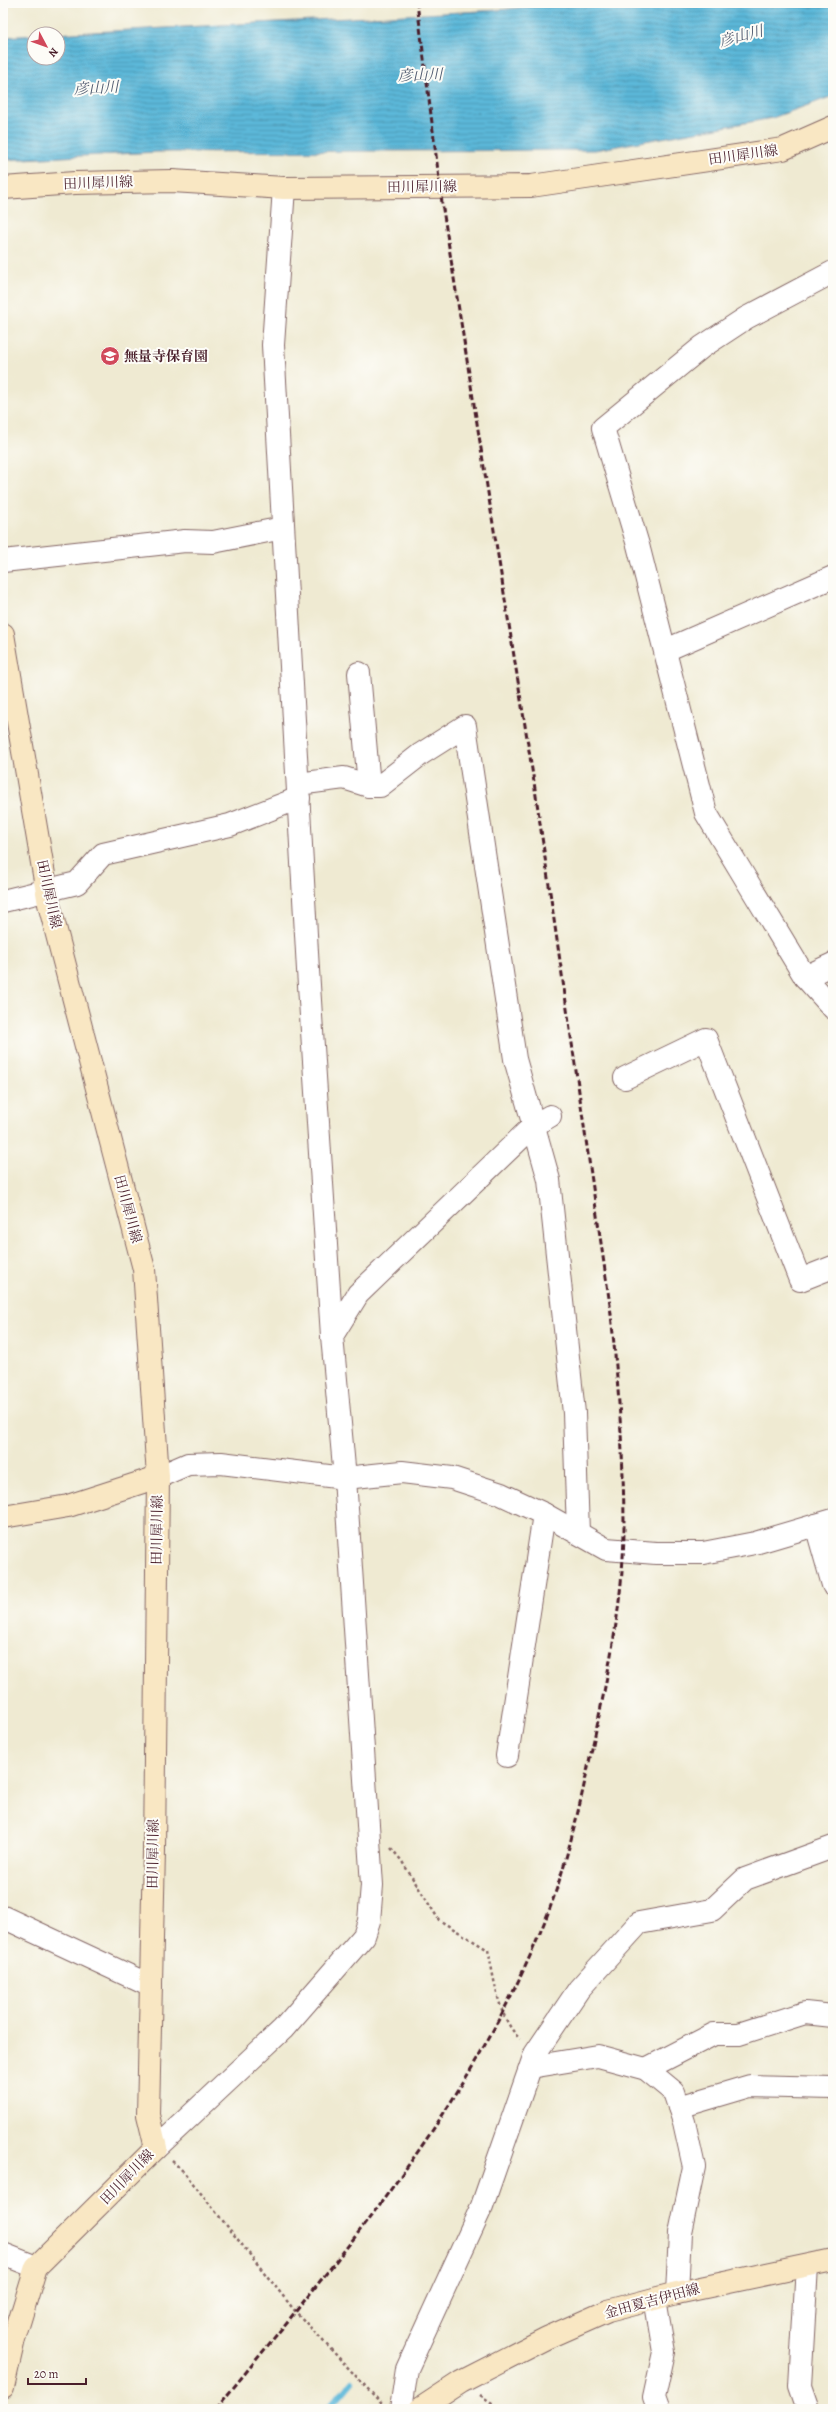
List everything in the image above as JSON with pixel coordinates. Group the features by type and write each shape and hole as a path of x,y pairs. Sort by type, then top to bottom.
{"main road":[{"name":"田川犀川線","path":"3,188 75,183 172,181 284,188 531,186 783,149 833,127"},
{"name":"田川犀川線","path":"3,634 47,890 144,1269 158,1477 148,2115 156,2148 36,2267 14,2339 3,2387"},
{"path":"3,1517 68,1506 158,1477"},
{"name":"金田夏吉伊田線","path":"420,2409 461,2382 547,2338 608,2311 677,2293 833,2260"}],"street":[{"path":"156,2148 283,2029 364,1936 369,1921 372,1885 346,1478 332,1336 308,970 273,346 284,188"},
{"path":"833,272 746,318 702,347 603,428 666,650 706,813 804,977 833,1008"},
{"path":"3,561 185,541 213,542 283,528"},
{"path":"666,650 833,576"},
{"path":"359,673 369,786"},
{"path":"3,901 77,883 103,854 230,825 298,791 344,778 369,786 380,786 421,754 465,726 515,1059 542,1121 574,1413 578,1533"},
{"path":"804,977 833,964"},
{"path":"626,1078 706,1039 800,1280 833,1267"},
{"path":"332,1336 358,1294 542,1121"},
{"path":"158,1477 188,1464 221,1463 346,1478 402,1472 452,1478 500,1494 544,1514 606,1549 656,1553 703,1553 755,1543 824,1522 833,1585"},
{"path":"507,1756 544,1514"},
{"path":"401,2409 407,2369 482,2206 533,2061 579,1989 639,1923 712,1910 745,1878 833,1847"},
{"path":"3,1917 151,1986"},
{"path":"646,2070 714,2034 739,2034 805,2013 833,2016"},
{"path":"533,2061 598,2056 646,2070 674,2092 694,2167 680,2233 677,2293"},
{"path":"679,2107 750,2086 833,2088"},
{"path":"3,2254 36,2267"},
{"path":"807,2266 800,2386 808,2409"},
{"path":"655,2299 664,2352 654,2398 658,2409"}],"path":[{"path":"368,1828 385,1841 401,1860 439,1920 488,1950 502,2012 533,2061"},
{"path":"156,2148 184,2171 295,2312 387,2409"}],"water":[{"name":"彦山川","path":"564,3 833,3 833,96 772,118 595,150 157,152 3,160 3,37 26,36 26,66 66,66 66,33 499,10"}],"waterway":[{"path":"328,2409 352,2381"}],"railway":[{"path":"216,2409 326,2274 405,2170 430,2134 481,2052 511,1995 550,1908 576,1820 606,1681 615,1631 621,1581 624,1531 622,1446 610,1305 534,782 442,203 417,3"}],"place":[{"name":"無量寺保育園","path":"110,356"}]}
